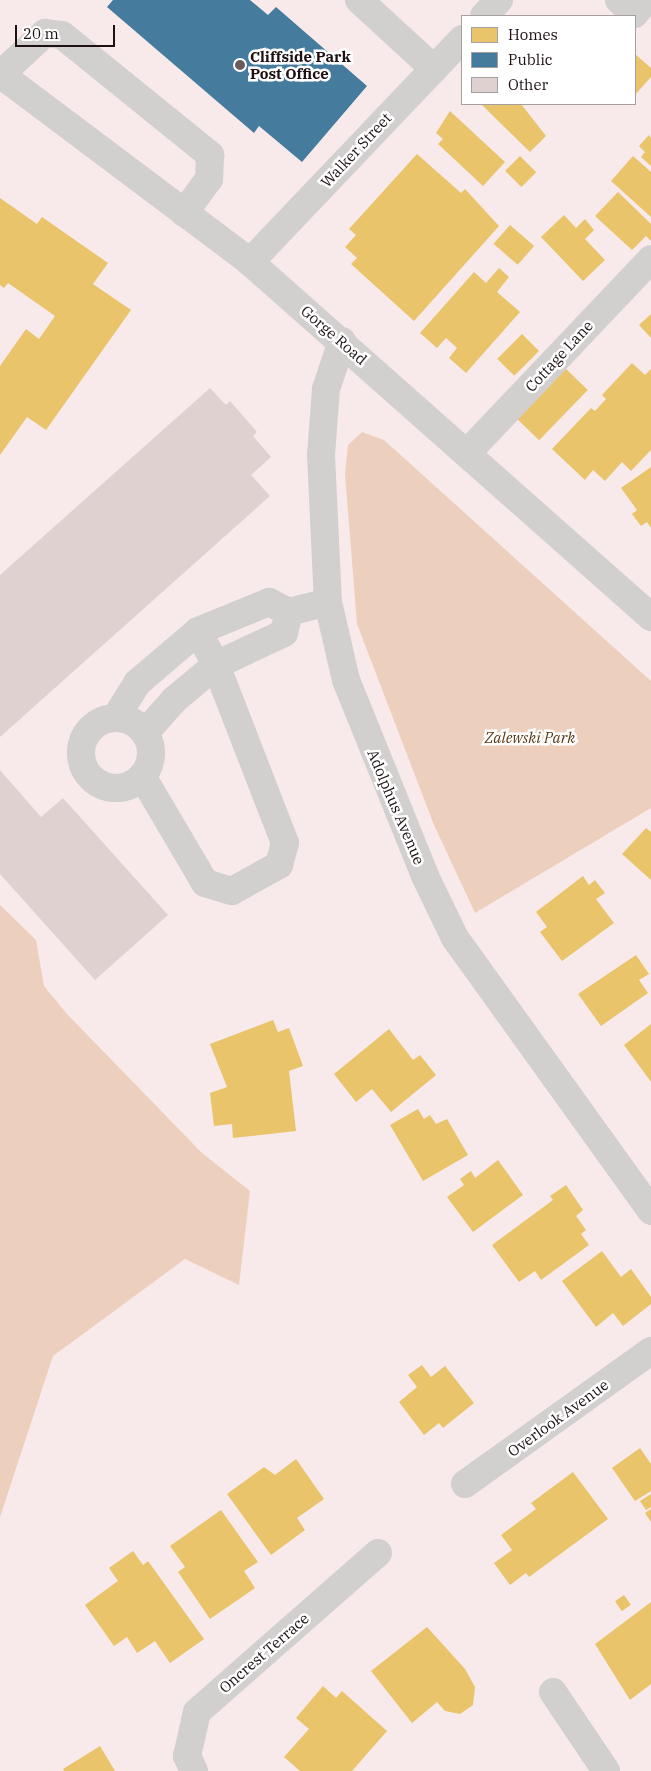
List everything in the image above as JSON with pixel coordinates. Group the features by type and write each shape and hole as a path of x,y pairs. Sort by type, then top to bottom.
{"street":[{"path":"359,0 434,69"},
{"path":"485,15 499,0"},
{"path":"619,0 634,14 647,0"},
{"path":"0,75 45,33 62,34 210,155 209,179 184,213"},
{"name":"Walker Street","path":"250,262 461,40"},
{"name":"Gorge Road","path":"0,75 250,262 342,341 651,617"},
{"name":"Cottage Lane","path":"467,453 651,259"},
{"name":"Adolphus Avenue","path":"342,341 326,389 321,455 328,602 346,680 374,754 455,938 651,1210"},
{"path":"116,717 137,683 198,631 269,602 289,612 328,602"},
{"path":"146,733 174,700 216,665 284,633 289,612"},
{"path":"142,776 205,883 232,891 278,865 285,843 216,665 198,631"},
{"path":"116,717 127,719 146,733 151,755 142,776 133,784 111,788 99,784 83,768 81,744 86,734 104,719 116,717"},
{"name":"Overlook Avenue","path":"466,1484 651,1351"},
{"name":"Oncrest Terrace","path":"194,1771 187,1756 197,1712 378,1553"},
{"path":"553,1692 606,1771"}],"green space":[{"name":"Zalewski Park","path":"362,432 384,440 651,681 651,808 475,913 434,825 357,624 345,474 348,445"},
{"path":"0,905 36,940 44,986 67,1014 202,1153 250,1191 239,1285 185,1259 53,1356 0,1517"}],"building: Homes":[{"path":"636,55 651,68 651,77 636,94"},
{"path":"482,105 522,105 546,136 530,152"},
{"path":"450,111 505,162 483,186 438,144 443,139 436,133"},
{"path":"649,135 651,138 651,166 641,157 645,152 639,146"},
{"path":"417,154 461,193 465,189 499,226 414,321 351,264 357,258 345,247 356,235 349,229"},
{"path":"520,156 536,172 521,187 505,171"},
{"path":"633,156 651,172 651,217 611,181"},
{"path":"618,192 651,224 651,241 646,236 632,250 595,216"},
{"path":"0,198 37,224 42,217 108,263 93,284 131,310 46,430 27,417 0,455 0,366 26,329 39,339 55,316 8,283 4,288 0,285"},
{"path":"564,215 576,228 585,219 594,230 585,239 605,260 583,281 541,237"},
{"path":"510,225 534,246 518,265 494,244"},
{"path":"499,268 509,277 497,292 520,312 466,373 449,358 457,348 446,338 437,348 420,333 474,272 486,283"},
{"path":"651,314 651,338 639,325"},
{"path":"522,334 539,351 514,376 497,359"},
{"path":"632,363 645,375 651,369 651,450 631,471 622,462 605,481 593,470 585,480 552,449 591,408 595,411 606,399 602,395"},
{"path":"564,367 588,390 539,440 515,417"},
{"path":"651,467 651,528 647,522 641,526 632,514 637,510 621,488"},
{"path":"646,828 651,832 651,880 622,854"},
{"path":"583,876 589,885 595,880 605,893 596,899 614,923 562,961 540,932 547,927 536,912"},
{"path":"636,955 649,974 639,980 648,993 601,1026 578,994"},
{"path":"273,1020 278,1032 289,1028 303,1066 289,1071 296,1131 233,1138 232,1124 214,1126 210,1093 227,1087 210,1044"},
{"path":"651,1024 651,1082 624,1045"},
{"path":"389,1029 413,1060 420,1055 436,1075 391,1112 372,1089 356,1102 334,1074"},
{"path":"418,1109 424,1119 430,1115 436,1124 447,1119 468,1155 423,1181 390,1125"},
{"path":"498,1160 523,1195 473,1232 447,1197 464,1185 460,1179 471,1171 475,1178"},
{"path":"566,1185 583,1210 576,1216 586,1230 581,1234 589,1245 541,1280 535,1271 519,1282 492,1245 553,1200 550,1196"},
{"path":"602,1251 621,1277 631,1269 651,1297 651,1304 623,1326 613,1313 596,1327 562,1281"},
{"path":"422,1365 431,1377 445,1366 474,1403 443,1428 439,1423 424,1435 399,1402 417,1387 408,1375"},
{"path":"640,1448 651,1464 651,1491 635,1501 612,1468"},
{"path":"296,1459 324,1499 297,1518 305,1530 271,1555 227,1494 264,1467 275,1475"},
{"path":"573,1472 608,1519 529,1577 526,1573 510,1585 494,1563 512,1550 501,1535 536,1509 531,1503"},
{"path":"651,1494 651,1507 646,1510 640,1501"},
{"path":"651,1509 651,1522 645,1513"},
{"path":"221,1510 258,1562 244,1571 255,1588 210,1619 178,1572 185,1567 170,1546"},
{"path":"133,1551 143,1565 148,1561 204,1639 170,1663 155,1641 137,1653 127,1637 114,1646 85,1605 118,1581 109,1568"},
{"path":"624,1595 631,1605 622,1611 615,1601"},
{"path":"651,1602 651,1684 630,1700 595,1644"},
{"path":"427,1627 465,1669 475,1687 473,1705 460,1714 445,1711 437,1702 412,1723 371,1671"},
{"path":"323,1686 336,1698 342,1691 387,1731 352,1771 300,1771 284,1757 309,1729 296,1718"},
{"path":"100,1746 115,1771 64,1771 63,1769"}],"building: Public":[{"path":"113,0 250,0 268,15 276,7 367,86 302,162 259,126 254,133 107,7"}],"building: Other":[{"path":"210,388 226,405 230,401 257,432 253,436 271,457 251,475 270,496 0,737 0,575"},
{"path":"0,770 41,817 63,798 168,915 95,980 0,874"}],"place":[{"name":"Cliffside Park Post Office","path":"240,65"}]}
